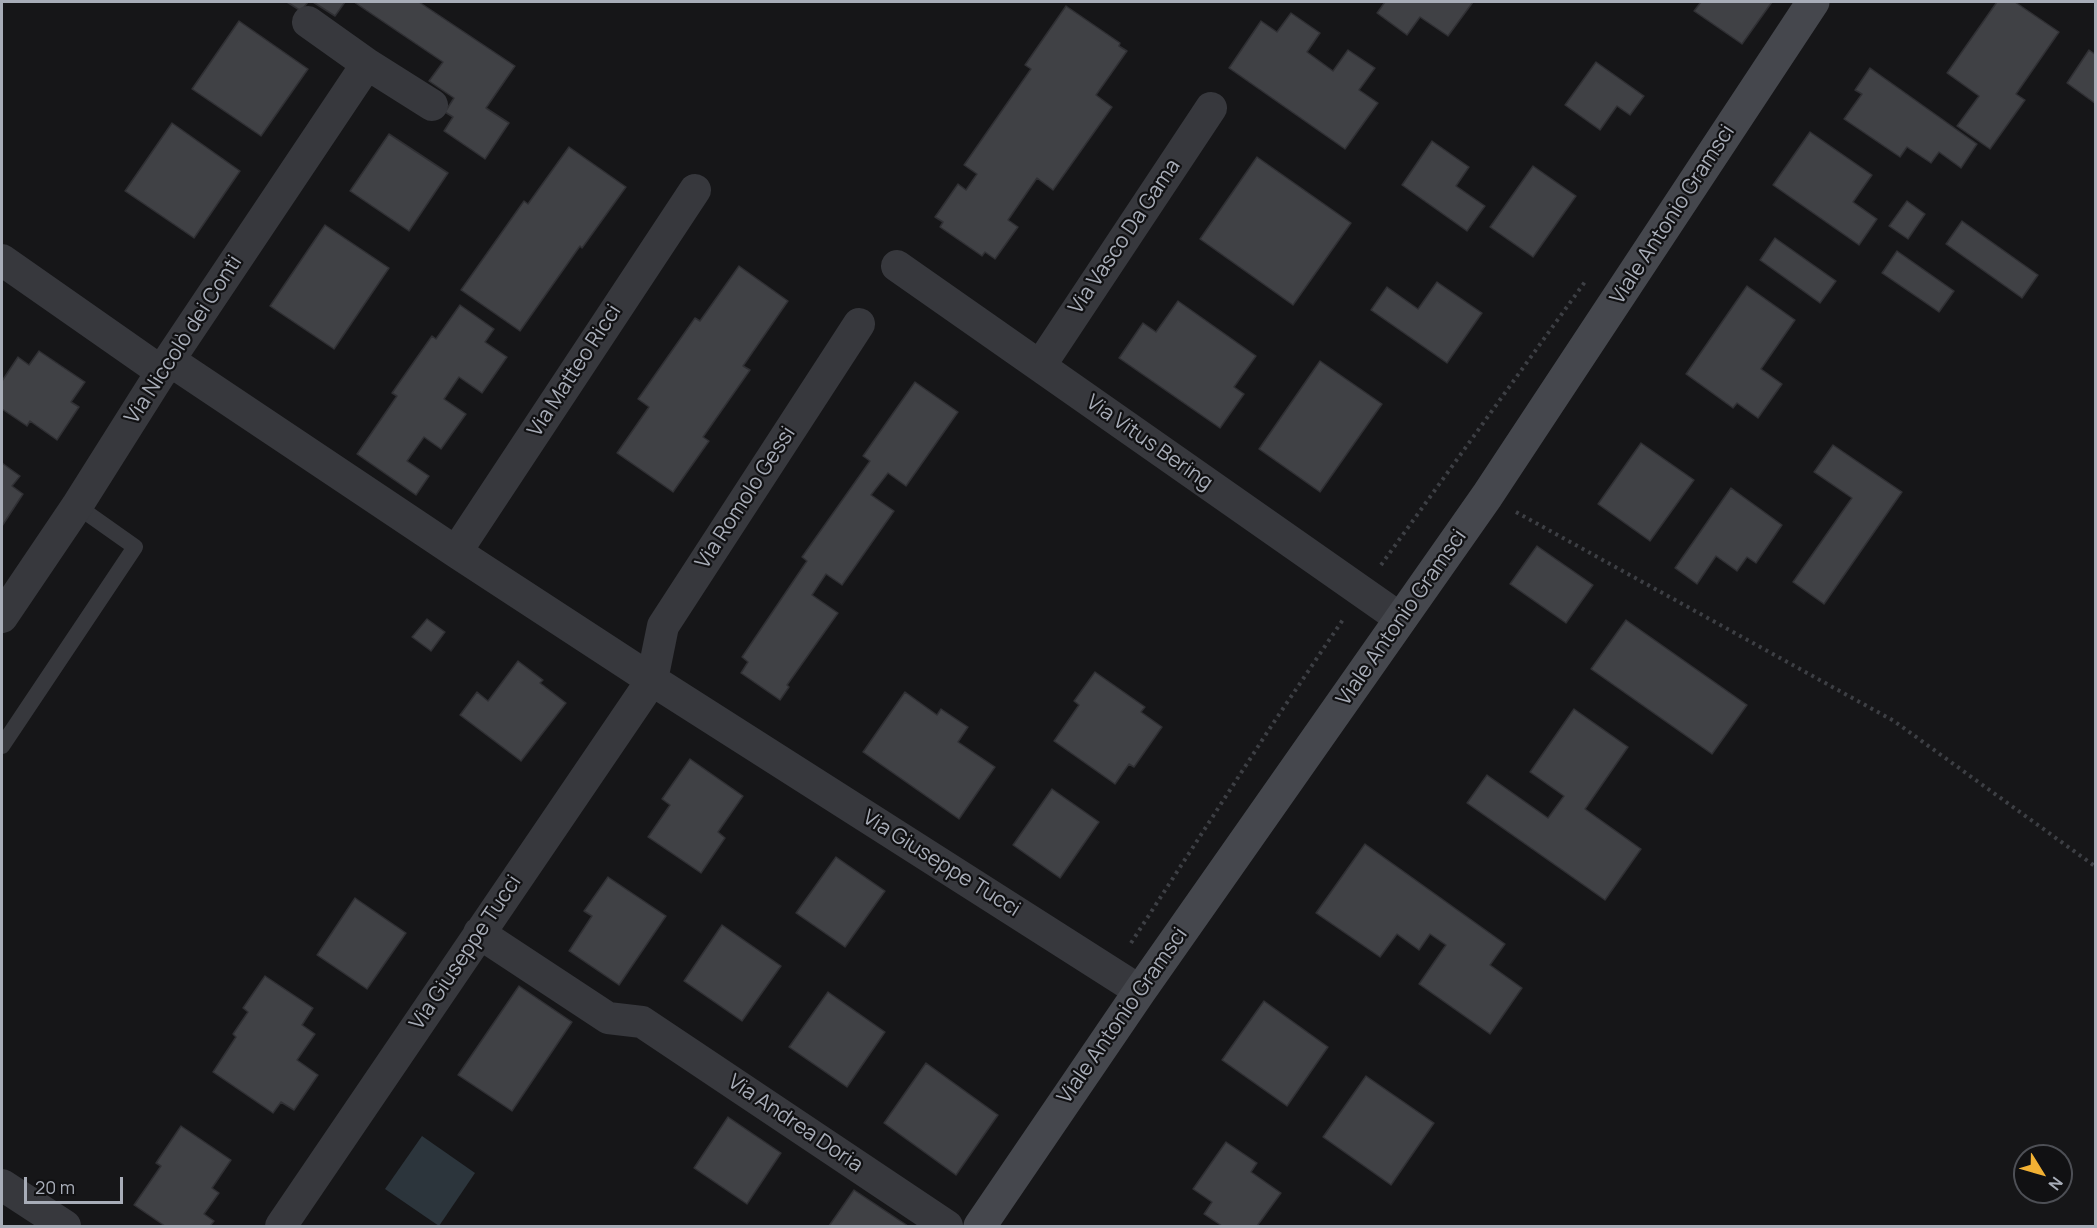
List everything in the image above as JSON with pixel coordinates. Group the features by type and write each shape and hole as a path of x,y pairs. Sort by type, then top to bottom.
{"street":[{"name":"Viale Antonio Gramsci","path":"980,1227 1140,991 1487,496 1813,2"},
{"path":"308,22 432,105"},
{"name":"Via Niccolò dei Conti","path":"2,617 368,64"},
{"name":"Via Vasco Da Gama","path":"1040,366 1211,108"},
{"name":"Via Matteo Ricci","path":"456,552 695,190"},
{"name":"Via Giuseppe Tucci","path":"2,261 1140,991"},
{"name":"Via Vitus Bering","path":"897,266 1401,619"},
{"name":"Via Romolo Gessi","path":"652,680 663,626 859,324"},
{"name":"Via Giuseppe Tucci","path":"281,1227 652,680"},
{"name":"Via Andrea Doria","path":"480,933 608,1018 642,1022 947,1227"},
{"path":"2,1185 65,1227"}],"lane":[{"path":"2,746 135,547 77,506"}],"path":[{"path":"1487,496 1894,721 2096,867"}],"shaded area":[{"path":"422,1136 475,1173 439,1226 385,1189"}],"building":[{"path":"287,2 308,2 301,11"},
{"path":"313,2 345,2 335,16"},
{"path":"354,2 419,2 515,66 486,108 509,123 485,159 444,131 453,117 445,112 454,98 429,81 443,62"},
{"path":"1385,2 1473,2 1448,36 1420,17 1407,35 1377,13"},
{"path":"1701,2 1772,2 1742,44 1694,11"},
{"path":"1997,2 2015,2 2059,32 2016,94 2025,100 1990,149 1957,126 1979,96 1947,73"},
{"path":"1066,6 1120,43 1119,46 1127,51 1096,95 1112,107 1053,190 1037,178 1008,220 1018,227 995,259 985,252 982,256 940,227 943,222 935,217 958,184 966,190 977,174 964,165 1031,69 1025,65"},
{"path":"1291,13 1320,33 1307,52 1333,71 1348,50 1375,68 1359,90 1378,103 1345,149 1229,68 1261,21 1277,32"},
{"path":"239,21 308,69 261,136 192,89"},
{"path":"2089,50 2096,55 2096,104 2067,83"},
{"path":"1596,62 1644,96 1630,115 1617,106 1600,130 1565,105"},
{"path":"1870,68 1977,144 1961,168 1939,152 1931,163 1907,147 1900,157 1844,119 1862,94 1855,90"},
{"path":"172,123 240,171 194,238 125,191"},
{"path":"1810,132 1872,175 1853,202 1877,219 1859,245 1773,185"},
{"path":"389,134 448,173 409,231 350,191"},
{"path":"1432,141 1469,167 1456,186 1485,206 1467,231 1402,185"},
{"path":"569,147 626,187 582,248 580,246 520,331 461,290 524,201 528,204"},
{"path":"1257,157 1351,223 1293,305 1200,239"},
{"path":"1533,166 1576,196 1533,257 1490,227"},
{"path":"1907,201 1925,214 1908,239 1889,226"},
{"path":"1962,221 2038,275 2022,298 1946,244"},
{"path":"325,225 389,268 334,349 270,306"},
{"path":"1775,238 1836,281 1820,303 1760,260"},
{"path":"1897,251 1954,291 1939,312 1882,273"},
{"path":"739,266 788,301 743,366 750,370 703,437 709,441 673,492 617,453 649,407 638,399 695,318 700,321"},
{"path":"1437,282 1482,313 1447,363 1371,310 1387,287 1418,309"},
{"path":"1747,286 1795,320 1761,369 1782,384 1758,418 1737,403 1733,408 1686,374"},
{"path":"1178,301 1256,356 1234,387 1244,394 1220,428 1119,358 1143,323 1156,332"},
{"path":"460,305 494,329 485,342 507,357 482,393 459,377 444,399 466,414 441,449 424,437 407,461 429,476 416,495 357,454 397,396 392,393 432,336 436,339"},
{"path":"39,351 85,382 71,402 79,407 57,440 30,421 27,426 2,409 2,381 18,357 29,365"},
{"path":"1320,361 1382,404 1320,492 1259,449"},
{"path":"915,382 958,412 906,486 888,473 871,495 894,511 842,585 826,574 812,595 838,613 787,685 789,687 780,700 741,673 748,662 742,657 807,561 802,557 870,461 863,456"},
{"path":"1641,443 1694,480 1650,541 1598,504"},
{"path":"1833,445 1902,492 1824,604 1793,582 1852,498 1814,472"},
{"path":"2,463 20,476 12,486 23,494 2,526"},
{"path":"1731,488 1782,525 1756,563 1747,557 1737,571 1716,556 1697,584 1675,568"},
{"path":"1537,546 1593,585 1566,623 1510,584"},
{"path":"427,619 445,632 431,651 412,637"},
{"path":"1626,620 1747,705 1712,754 1591,669"},
{"path":"518,661 543,680 540,683 566,703 521,761 460,715 477,692 488,701"},
{"path":"1095,672 1145,707 1141,712 1162,727 1134,767 1129,764 1115,784 1054,741 1079,705 1074,701"},
{"path":"905,692 937,715 941,709 968,727 958,742 995,767 959,819 863,752"},
{"path":"1574,709 1628,747 1585,809 1641,849 1605,900 1467,803 1487,775 1548,818 1564,796 1530,772"},
{"path":"690,759 743,796 718,832 725,838 701,873 648,837 670,805 662,799"},
{"path":"1052,789 1099,822 1060,878 1013,845"},
{"path":"1365,844 1505,944 1490,965 1522,988 1490,1034 1419,984 1446,945 1430,934 1419,950 1397,934 1380,957 1316,913"},
{"path":"836,857 885,891 845,947 796,913"},
{"path":"608,877 666,916 619,985 569,951 592,916 584,911"},
{"path":"355,898 406,933 367,989 317,955"},
{"path":"722,925 781,966 742,1021 684,981"},
{"path":"265,976 313,1008 302,1025 315,1034 297,1060 318,1075 294,1110 281,1102 273,1113 213,1072 236,1037 233,1034 248,1012 243,1008"},
{"path":"519,986 572,1022 512,1111 458,1075"},
{"path":"828,992 885,1032 847,1087 789,1047"},
{"path":"1264,1001 1328,1047 1287,1106 1222,1060"},
{"path":"926,1063 998,1115 956,1175 884,1123"},
{"path":"1366,1076 1434,1123 1391,1185 1323,1137"},
{"path":"728,1117 781,1153 747,1204 694,1168"},
{"path":"181,1126 231,1160 212,1188 219,1193 204,1214 214,1221 210,1226 165,1226 134,1205 161,1166 156,1163"},
{"path":"1226,1142 1257,1163 1251,1172 1281,1193 1257,1226 1222,1226 1204,1214 1212,1202 1193,1189"},
{"path":"854,1190 908,1226 829,1226"}]}
